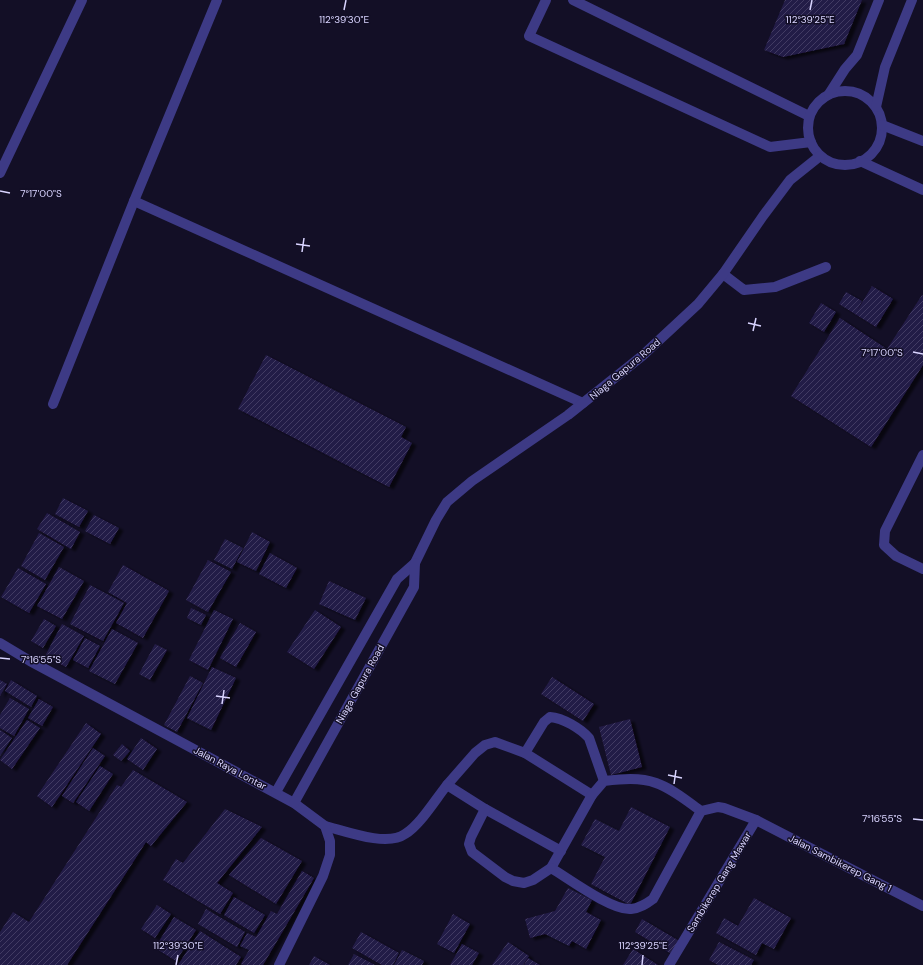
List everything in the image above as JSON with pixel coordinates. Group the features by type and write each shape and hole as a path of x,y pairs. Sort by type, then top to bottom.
{"street":[{"path":"0,173 82,0"},
{"path":"53,404 134,201 218,0"},
{"path":"546,0 529,36 770,147 811,142"},
{"path":"573,0 809,116"},
{"path":"829,94 841,91 855,92 867,98 876,107 882,125 881,136 877,147 870,156 860,162 839,164 820,156 811,142 808,129 809,116 816,105 829,94 845,69 857,55 879,0"},
{"path":"876,107 885,67 912,0"},
{"path":"882,125 923,141"},
{"name":"Niaga Gapura Road","path":"276,792 397,579 415,563 436,520 447,502 472,482 568,415 642,356 698,304 723,274 790,180 820,156"},
{"path":"860,162 923,190"},
{"path":"134,201 583,403"},
{"path":"723,274 744,290 775,287 826,267"},
{"path":"923,455 885,531 884,545 896,556 923,569"},
{"name":"Niaga Gapura Road","path":"294,803 414,586 415,563"},
{"name":"Jalan Raya Lontar","path":"0,643 30,661 276,792 294,803 325,826"},
{"path":"524,753 544,722 550,717 558,718 585,733 589,738 604,782"},
{"path":"325,826 377,839 392,840 399,838 405,835 414,826 475,753 485,745 495,742 524,753 592,795"},
{"path":"484,809 471,836 469,844 472,852 513,881 524,883 533,880 551,868 592,795 604,782 620,779 656,782 701,811 653,899 642,906 629,909 612,905 551,868"},
{"path":"447,785 484,809 561,852"},
{"name":"Jalan Sambikerep Gang 1","path":"701,811 718,807 756,820 923,906"},
{"name":"Sambikerep Gang Mawar","path":"669,965 756,820"},
{"path":"279,965 323,876 330,855 330,841 325,826"}],"building":[{"path":"785,0 862,0 844,44 783,57 764,50"},
{"path":"872,286 893,299 876,327 839,304 846,292 862,301 857,311"},
{"path":"922,295 923,365 871,447 791,396 840,318 887,349"},
{"path":"821,303 836,312 824,332 809,323"},
{"path":"266,355 406,427 401,437 412,443 389,487 238,409"},
{"path":"63,498 88,511 79,527 55,514"},
{"path":"47,513 80,532 71,549 37,529"},
{"path":"94,515 119,528 110,544 85,531"},
{"path":"252,532 270,542 256,571 237,562"},
{"path":"39,533 64,547 45,580 21,566"},
{"path":"225,539 243,548 232,569 214,560"},
{"path":"270,553 297,568 286,588 259,574"},
{"path":"208,560 231,572 208,612 186,600"},
{"path":"123,565 169,591 143,638 116,623 127,603 108,592"},
{"path":"59,567 84,581 62,619 37,606"},
{"path":"18,568 46,584 29,613 1,597"},
{"path":"329,581 366,598 355,620 319,604"},
{"path":"90,585 124,603 103,641 70,624"},
{"path":"191,608 206,615 201,625 187,618"},
{"path":"214,610 233,619 208,670 189,660"},
{"path":"315,610 341,627 314,669 287,652"},
{"path":"44,619 56,626 43,648 31,641"},
{"path":"240,623 256,632 236,667 220,658"},
{"path":"62,624 84,636 66,667 45,656"},
{"path":"112,629 138,643 115,684 89,671"},
{"path":"85,638 100,646 88,668 73,660"},
{"path":"155,644 167,650 150,680 139,674"},
{"path":"212,667 236,678 211,730 187,718"},
{"path":"190,676 203,683 177,732 164,725"},
{"path":"552,677 594,704 583,721 541,694"},
{"path":"0,680 7,684 0,696"},
{"path":"11,680 37,696 31,707 5,691"},
{"path":"10,698 29,709 14,736 0,728 0,715"},
{"path":"39,699 53,707 42,726 28,718"},
{"path":"630,719 642,767 611,775 599,727"},
{"path":"27,720 40,728 12,769 0,760"},
{"path":"86,723 101,734 52,807 37,796"},
{"path":"0,730 12,738 0,756"},
{"path":"141,738 157,749 143,770 127,759"},
{"path":"122,744 130,751 121,761 113,755"},
{"path":"93,748 105,756 73,803 62,796"},
{"path":"100,766 113,774 89,811 76,802"},
{"path":"133,770 187,802 151,846 146,842 67,965 0,965 0,932 13,912 29,922 117,785 121,787"},
{"path":"631,807 670,827 630,905 591,884 605,857 581,845 595,819 619,831"},
{"path":"225,809 262,827 217,883 233,893 220,914 163,880 176,859 183,863"},
{"path":"261,838 302,861 276,904 229,875"},
{"path":"302,871 314,878 263,965 241,964 249,950 240,946 247,933 256,937 271,911 277,914"},
{"path":"568,888 592,900 586,912 601,920 586,949 572,941 569,946 545,934 530,938 525,919 555,911"},
{"path":"234,897 265,915 254,933 224,915"},
{"path":"754,898 791,918 774,949 762,943 756,955 716,933 724,918 738,926"},
{"path":"157,905 171,914 155,938 141,929"},
{"path":"206,909 245,932 237,947 198,924"},
{"path":"453,914 470,924 454,953 437,944"},
{"path":"174,917 196,930 176,961 155,948"},
{"path":"642,919 681,942 673,955 635,932"},
{"path":"200,931 241,957 236,965 178,965"},
{"path":"361,932 399,953 393,965 382,965 352,948"},
{"path":"508,942 529,956 523,965 492,965"},
{"path":"719,942 754,960 751,965 718,965 709,960"},
{"path":"462,944 479,953 472,965 450,965"},
{"path":"633,949 658,965 623,965"},
{"path":"402,950 424,961 422,965 394,965"},
{"path":"354,954 375,965 348,965"},
{"path":"314,956 330,965 309,965"},
{"path":"528,958 540,965 524,965"}]}
